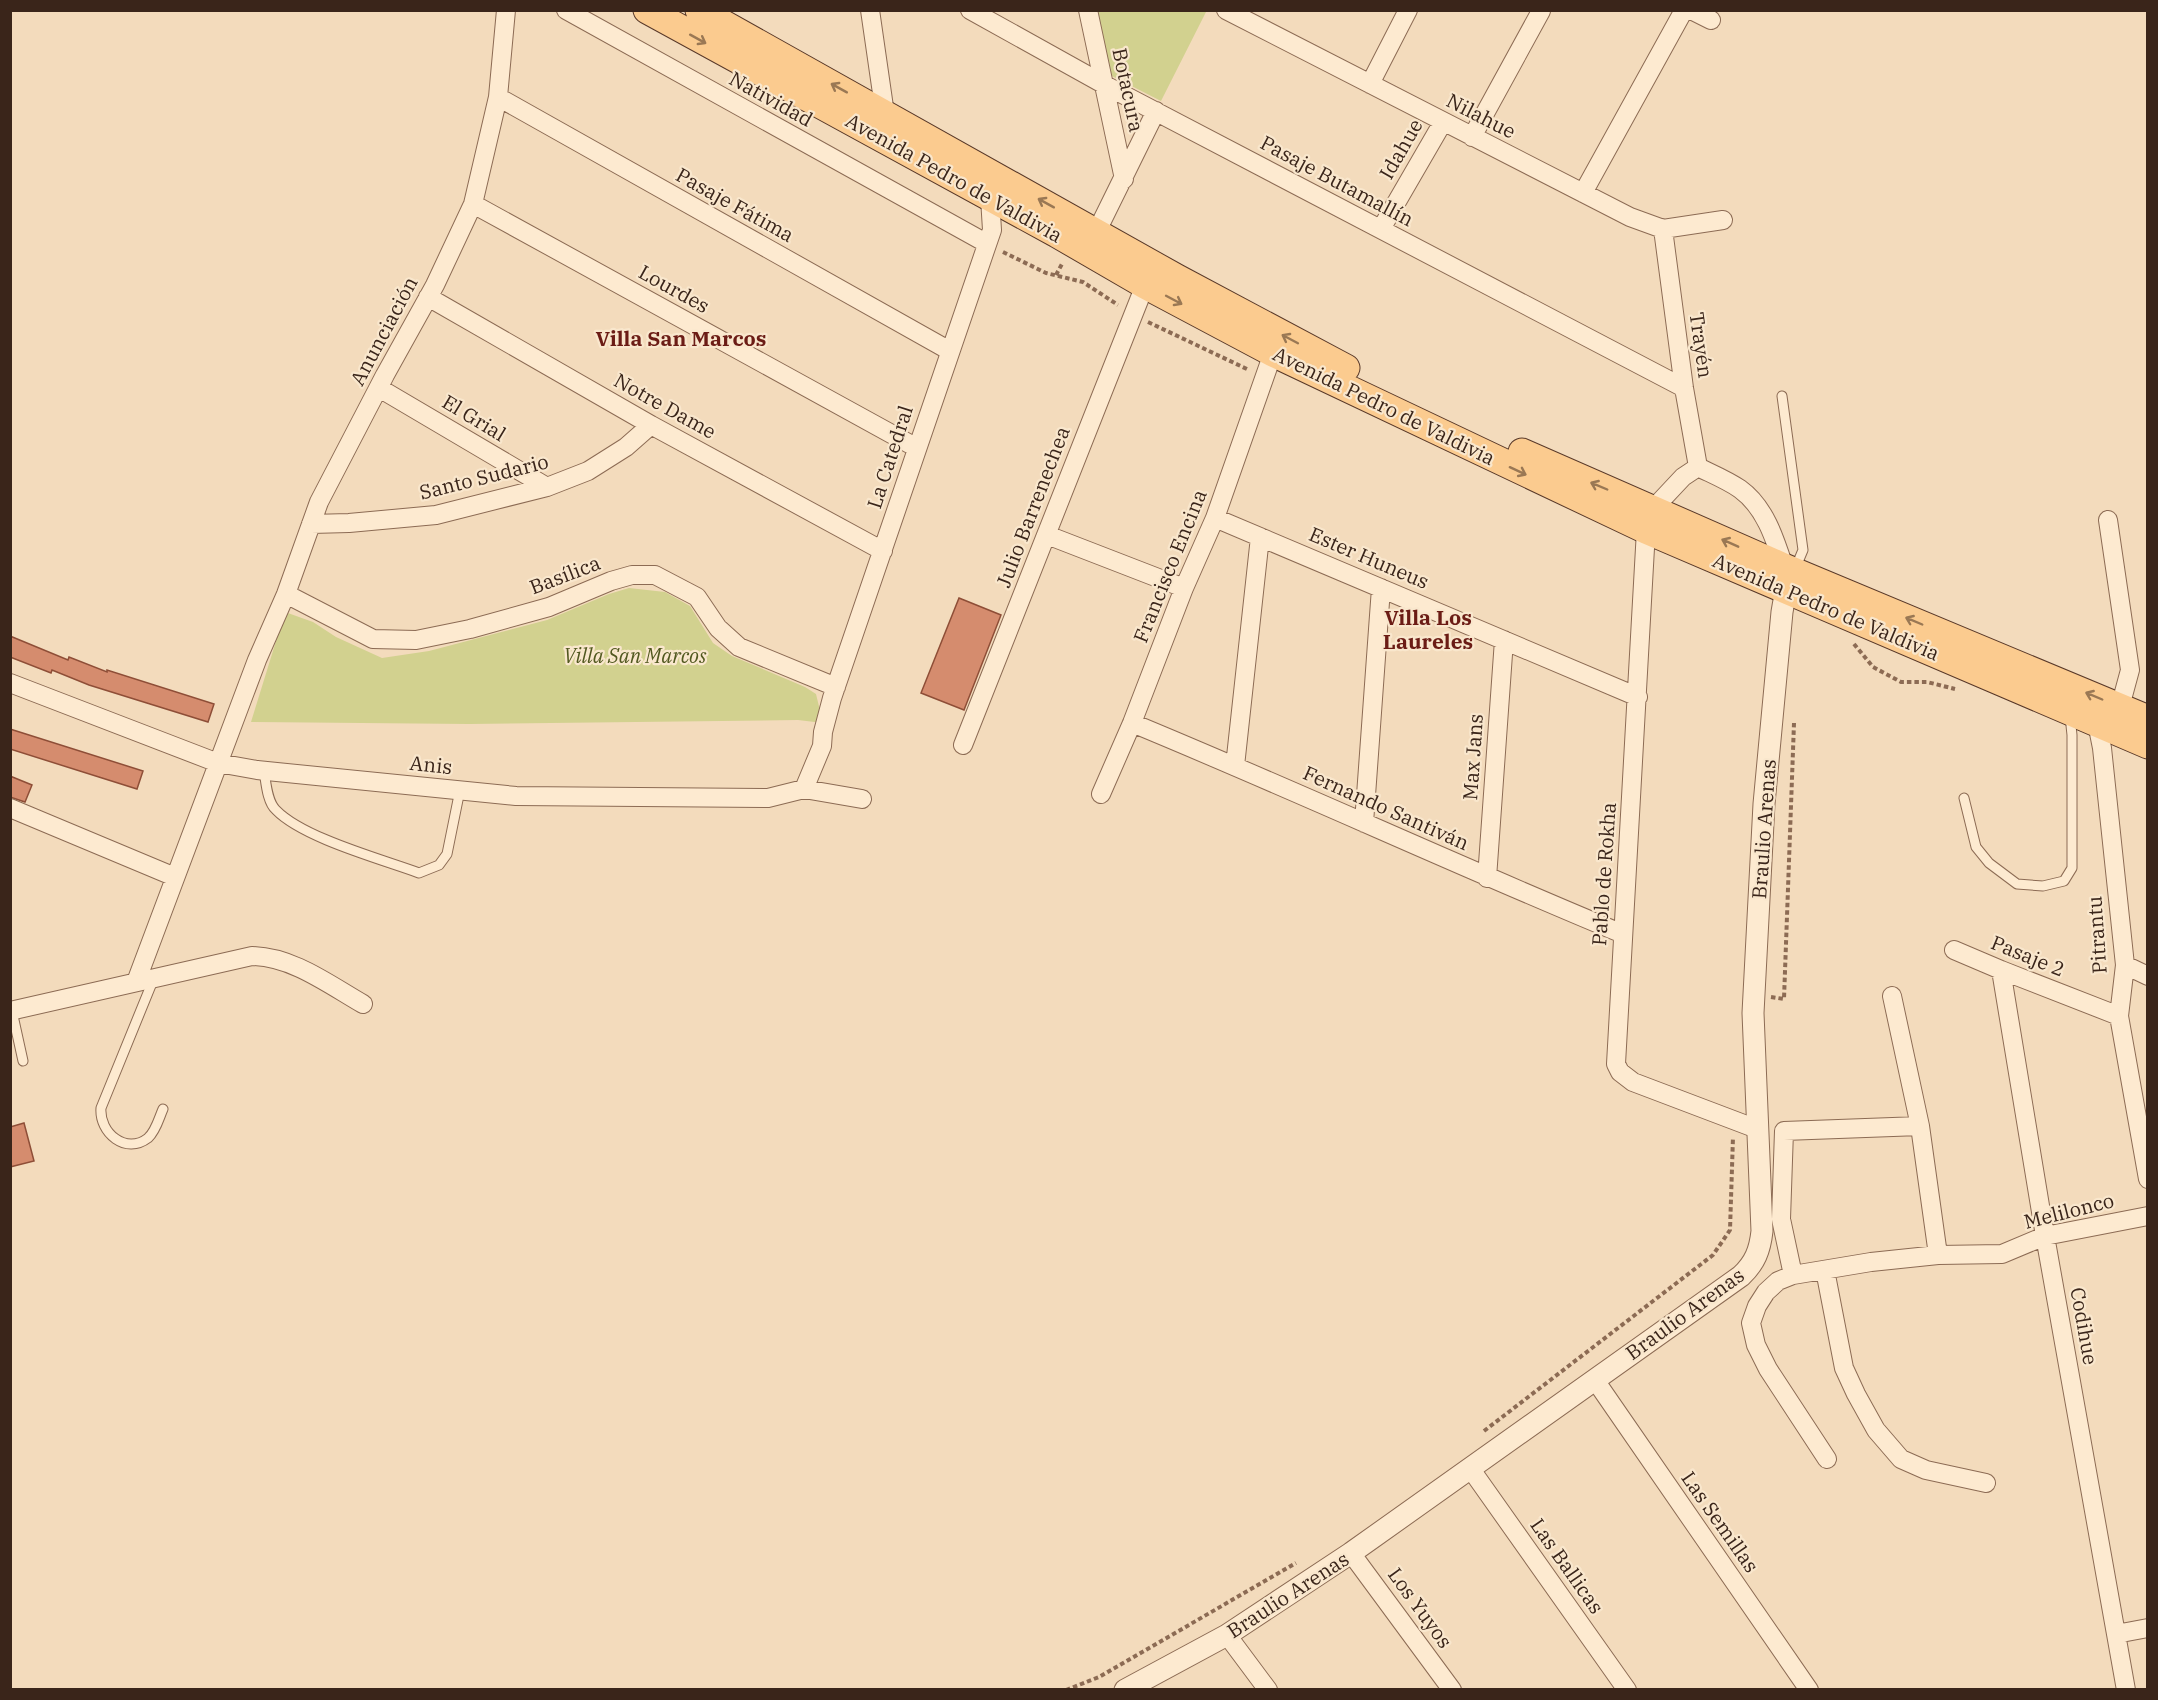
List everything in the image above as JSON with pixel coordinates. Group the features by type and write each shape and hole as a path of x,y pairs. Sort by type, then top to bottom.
{"main road":[{"name":"Avenida Pedro de Valdivia","path":"647,10 1018,213 1092,241 1177,278 1340,365 1547,464 1649,520"},
{"name":"Avenida Pedro de Valdivia","path":"699,10 885,114 1092,241 1145,285 1273,353 1649,520 2148,719"},
{"name":"Avenida Pedro de Valdivia","path":"1788,576 2070,711 2148,745"}],"street":[{"name":"Anunciación","path":"136,982 257,660 286,594 319,502 428,297 473,204 498,97 506,10"},
{"name":"Natividad","path":"566,10 989,237"},
{"path":"870,10 885,114"},
{"name":"Pasaje Butamallín","path":"970,10 1105,85 1684,388"},
{"name":"Botacura","path":"1088,10 1124,178"},
{"name":"Nilahue","path":"1226,10 1630,217 1662,229 1723,220"},
{"path":"1370,84 1408,10"},
{"path":"1583,193 1684,10"},
{"path":"1691,10 1712,20"},
{"path":"1472,136 1541,11"},
{"name":"Pasaje Fátima","path":"498,97 950,351"},
{"name":"Botacura","path":"1092,241 1156,111"},
{"name":"Idahue","path":"1381,230 1443,122"},
{"name":"La Catedral","path":"804,789 822,746 823,732 834,692 989,237 990,198"},
{"name":"Lourdes","path":"473,204 916,448"},
{"path":"989,237 1018,213"},
{"name":"Trayén","path":"1662,229 1684,388 1698,467"},
{"name":"Julio Barrenechea","path":"963,745 1145,285"},
{"name":"Notre Dame","path":"428,297 651,425 883,551"},
{"name":"Francisco Encina","path":"1101,794 1132,723 1184,588 1215,518 1273,353"},
{"name":"El Grial","path":"379,388 547,487"},
{"name":"Santo Sudario","path":"311,524 349,524 436,515 547,487 588,471 626,447 651,425"},
{"path":"1649,520 1683,477 1698,467 1742,490 1758,509 1772,532 1788,576"},
{"name":"Ester Huneus","path":"1215,518 1638,696"},
{"name":"Pablo de Rokha","path":"1649,520 1617,1064 1620,1071 1633,1082 1757,1129"},
{"path":"2108,520 2130,670 2120,707"},
{"path":"1047,535 1184,588"},
{"path":"1236,766 1260,537"},
{"name":"Basílica","path":"286,594 373,639 416,640 470,629 549,607 611,581 632,575 655,575 697,597 718,628 739,647 834,692"},
{"name":"Braulio Arenas","path":"1125,1689 1227,1635 1351,1553 1741,1276 1754,1262 1762,1231 1754,994 1764,804 1782,612 1788,576"},
{"path":"1364,823 1381,588"},
{"name":"Max Jans","path":"1487,878 1504,640"},
{"name":"Anis","path":"10,683 218,763 264,771 516,796 768,798 804,789 862,799"},
{"name":"Fernando Santiván","path":"1132,723 1236,766 1487,878 1623,934"},
{"name":"Pitrantu","path":"2097,723 2102,748 2125,965 2119,1016 2139,1091 2148,1179"},
{"path":"10,808 176,877"},
{"name":"Pasaje 2","path":"1954,950 2119,1016"},
{"path":"11,1011 252,956 270,956 288,962 363,1004"},
{"path":"2125,965 2148,976"},
{"name":"Codihue","path":"2001,970 2045,1236 2126,1689"},
{"path":"1827,1459 1768,1369 1756,1345 1751,1323 1756,1306 1766,1292 1779,1281 1793,1275 1938,1255 1920,1126 1892,996"},
{"path":"1793,1275 1781,1219 1784,1131 1920,1126"},
{"name":"Melilonco","path":"1938,1255 2002,1254 2045,1236 2148,1216"},
{"path":"1825,1270 1844,1368 1876,1430 1901,1459 1926,1470 1986,1483"},
{"name":"Las Semillas","path":"1595,1380 1809,1689"},
{"name":"Las Ballicas","path":"1470,1468 1627,1689"},
{"name":"Los Yuyos","path":"1351,1553 1452,1689"},
{"path":"2116,1634 2148,1628"},
{"path":"1227,1635 1268,1689"}],"lane":[{"path":"1782,396 1803,550 1788,576"},
{"path":"1964,798 1976,847 1989,863 2017,884 2043,886 2064,881 2072,868 2070,711"},
{"path":"264,771 272,804 276,810 297,825 321,838 419,873 439,865 447,854 460,790"},
{"path":"154,978 101,1108 101,1123 116,1139 135,1143 152,1133 163,1109"},
{"path":"11,1011 23,1061"}],"path":[{"path":"1754,994 1784,999 1794,713"},
{"path":"1480,1435 1713,1256 1730,1230 1734,1121"},
{"path":"1066,1689 1099,1677 1298,1562"}],"green space":[{"path":"1202,10 1206,12 1161,101 1112,76 1097,11"},
{"name":"Villa San Marcos","path":"629,588 665,592 690,606 713,643 732,656 805,687 816,694 823,723 798,720 469,724 251,722 285,612 313,622 336,637 382,658 429,651 547,620"}],"building":[{"path":"959,598 1001,615 964,710 921,693"},
{"path":"10,636 68,660 69,657 107,672 107,670 214,704 208,722 89,685 52,670 51,673 10,657"},
{"path":"10,729 143,771 137,789 10,749"},
{"path":"10,776 32,785 25,802 10,797"},
{"path":"24,1123 34,1161 10,1167 10,1127"}],"district":[{"name":"Villa San Marcos","path":"681,339"},
{"name":"Villa Los Laureles","path":"1428,630"}]}
